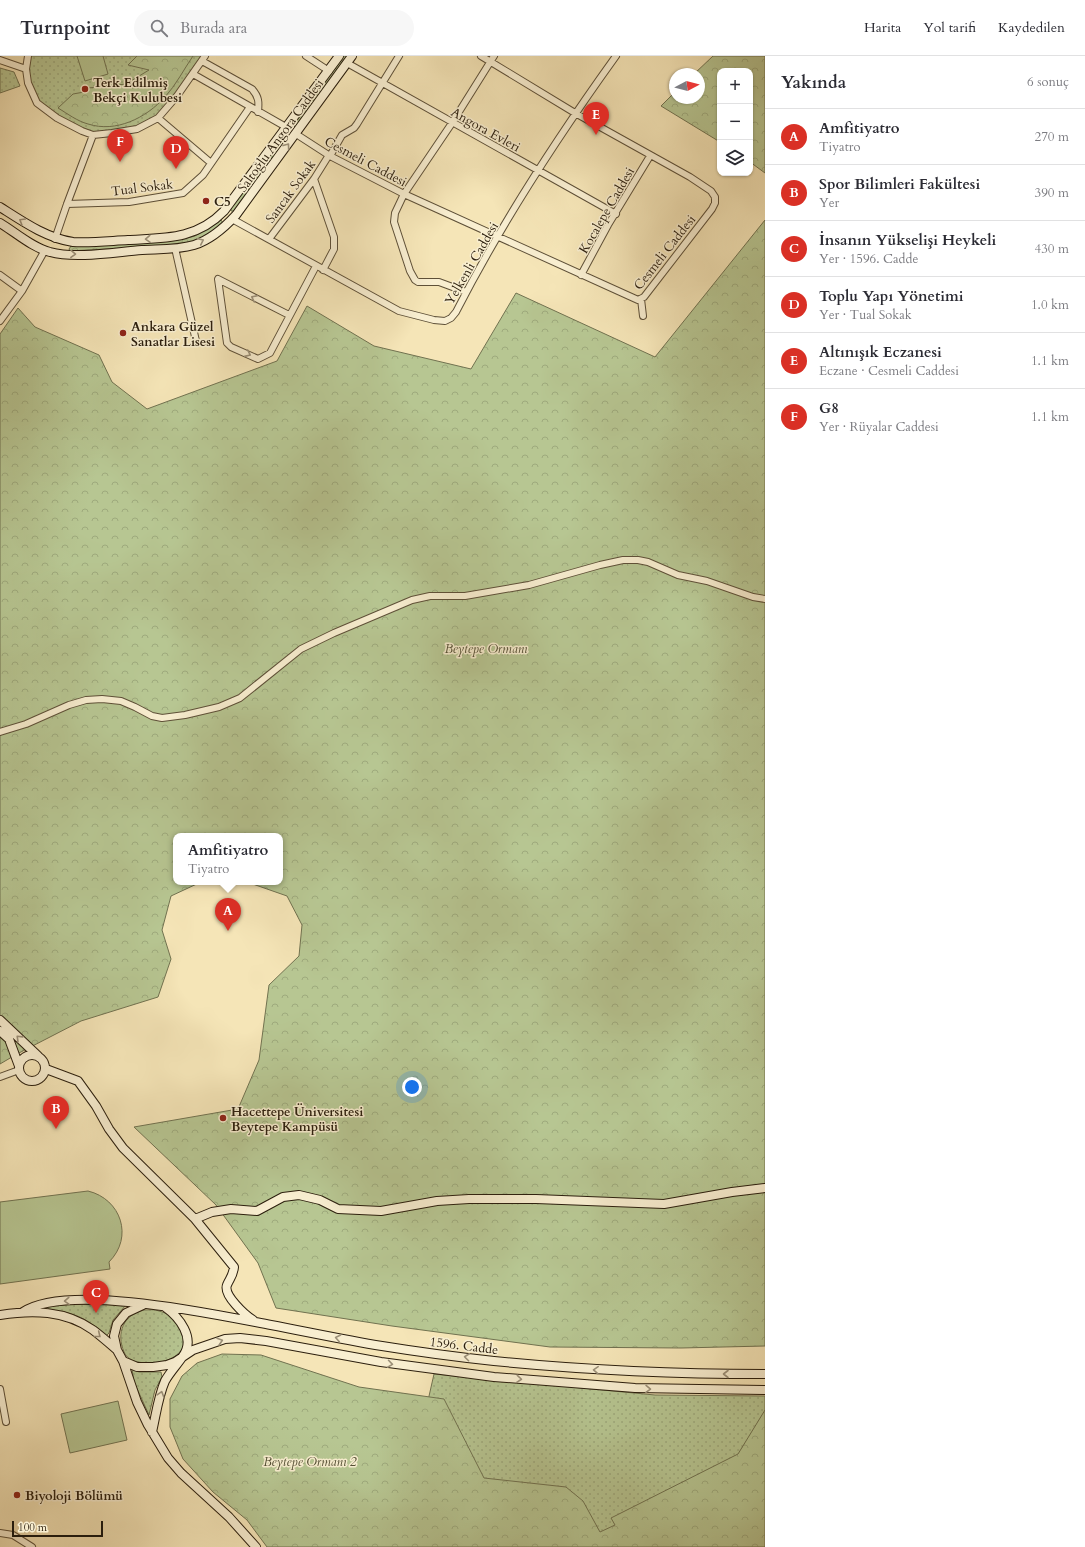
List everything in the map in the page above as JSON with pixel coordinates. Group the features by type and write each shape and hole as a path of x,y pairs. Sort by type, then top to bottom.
{"street":[{"path":"28,56 26,69 28,83 38,103 57,118 82,131 94,135 137,128 158,118 193,74 203,58 252,89 257,94 259,100 258,112"},
{"path":"306,56 329,71"},
{"name":"Saltoğlu Angora Caddesi","path":"0,223 45,250 53,253 74,255 175,248 195,245 218,232 232,219 352,56"},
{"name":"Sancak Sokak","path":"269,239 314,179 342,135 354,128 357,124 399,56"},
{"name":"Cesmeli Caddesi","path":"296,134 330,156 404,194 581,275 638,300 641,299 646,295 715,203 715,197 711,191 690,177 575,114 492,59 481,56"},
{"name":"Yelkenli Caddesi","path":"232,219 399,311 434,320 445,321 451,318 538,170 616,56"},
{"name":"Saltoğlu Angora Caddesi","path":"0,207 55,239 79,242 175,237 193,232 204,227 224,211 329,71 337,57"},
{"path":"466,292 439,282 418,282 415,280 410,270 394,222 395,213 404,194 452,123 492,59"},
{"path":"0,60 26,69"},
{"name":"Angora Evleri","path":"347,64 616,214"},
{"path":"193,74 296,134"},
{"name":"Tual Sokak","path":"67,204 129,202 183,193 203,175 250,107"},
{"path":"158,118 211,163"},
{"path":"0,321 22,291 45,250 55,239 94,135"},
{"name":"Kocalepe Caddesi","path":"581,275 650,156"},
{"path":"314,179 334,237 334,249 323,270"},
{"path":"224,211 232,219"},
{"path":"175,248 196,340"},
{"path":"289,315 233,288 218,279 227,343 231,347 258,359 270,353 316,266"},
{"path":"0,275 22,291"},
{"path":"641,299 643,316"},
{"path":"0,732 26,724 69,705 86,700 102,699 121,701 152,716 162,718 186,715 219,707 240,698 301,649 334,633 412,600 430,596 465,596 529,585 623,560 648,562 678,575 707,581 753,597 765,599"},
{"path":"0,1020 43,1061 46,1070 42,1078 30,1082 23,1078 9,1039 0,1030"},
{"path":"0,1077 19,1068 21,1062 27,1056 38,1056"},
{"path":"46,1070 78,1081 123,1148 195,1218 234,1267 233,1275 227,1285 229,1294 243,1313 256,1322"},
{"path":"195,1218 212,1212 231,1209 257,1211 283,1197 299,1195 320,1200 338,1208 381,1211 437,1201 469,1199 536,1199 664,1204 732,1192 765,1188"},
{"name":"1596. Cadde","path":"23,1312 39,1304 54,1301 93,1300 148,1304 215,1314 383,1346 495,1361 635,1372 765,1374"},
{"name":"1596. Cadde","path":"148,1304 130,1310 120,1320 115,1329 114,1336 117,1350 123,1361 136,1402 168,1458 181,1473 229,1517 256,1547"},
{"path":"152,1432 161,1393 166,1379 184,1355 187,1341 184,1329 178,1318 164,1306"},
{"name":"1596. Cadde","path":"0,1315 23,1312 54,1313 76,1320 92,1330 117,1350"},
{"path":"123,1361 137,1367 153,1367 171,1364 193,1350 225,1339 240,1338 266,1341 381,1362 494,1377 635,1388 765,1390"},
{"path":"0,1389 6,1422"},
{"path":"0,1532 13,1535 32,1547"}],"green space":[{"path":"28,56 205,56 158,118 137,129 112,133 82,131 37,103 28,83"},
{"path":"77,56 103,56 108,74 85,81"},
{"path":"137,56 193,56 165,97 149,111 130,122 109,127 88,124 58,108 73,94 84,92 88,88 126,84 149,70 128,65"},
{"path":"342,56 348,56 295,127 293,124"},
{"path":"713,56 765,56 765,173 753,164 753,68 717,68 717,140 661,106 669,98 669,104 705,104 705,68 700,68"},
{"path":"0,68 14,72 20,86 0,93"},
{"path":"284,136 287,138 286,140 234,211 231,211 231,208"},
{"path":"219,220 223,223 197,241 176,245 70,251 69,249 71,246 183,239 195,236"},
{"name":"Beytepe Ormanı","path":"765,220 765,1346 681,1348 550,1347 392,1326 276,1308 258,1263 216,1205 134,1127 238,1109 259,1060 269,985 299,956 302,925 287,896 256,885 283,885 283,833 173,833 173,885 195,885 171,896 162,930 171,959 158,997 81,1021 0,1064 0,334 18,308 35,327 99,355 112,382 147,409 277,361 307,306 374,346 471,369 516,293 655,357"},
{"path":"88,1191 99,1195 109,1202 116,1210 120,1220 122,1231 121,1241 117,1252 109,1262 110,1269 0,1284 0,1202"},
{"path":"71,1304 126,1305 113,1320 109,1333 106,1336 85,1319 61,1311 42,1310 42,1308"},
{"path":"144,1310 157,1310 169,1316 174,1321 182,1333 184,1341 183,1348 178,1354 163,1361 153,1363 135,1361 125,1355 121,1338 123,1326 126,1320 131,1316"},
{"name":"Beytepe Ormanı 2","path":"222,1354 261,1355 359,1387 444,1399 484,1478 566,1487 583,1501 600,1532 615,1525 611,1518 738,1454 765,1410 765,1547 267,1547 247,1520 213,1492 183,1459 170,1427 170,1399 182,1376 197,1363"},
{"path":"132,1369 139,1372 161,1372 162,1377 155,1390 149,1415 134,1382"},
{"path":"434,1374 655,1395 765,1396 765,1547 395,1547"},
{"path":"118,1401 127,1440 70,1453 61,1414"}],"place":[{"name":"Terk Edilmiş Bekçi Kulubesi","path":"85,89"},
{"name":"Altınışık Eczanesi","path":"596,135"},
{"name":"G8","path":"120,162"},
{"name":"Toplu Yapı Yönetimi","path":"176,169"},
{"name":"C5","path":"206,201"},
{"name":"Ankara Güzel Sanatlar Lisesi","path":"123,333"},
{"name":"Amfitiyatro","path":"228,931"},
{"name":"Hacettepe Üniversitesi Beytepe Kampüsü","path":"223,1118"},
{"name":"Spor Bilimleri Fakültesi","path":"56,1129"},
{"name":"İnsanın Yükselişi Heykeli","path":"96,1313"},
{"name":"Biyoloji Bölümü","path":"17,1495"}]}
